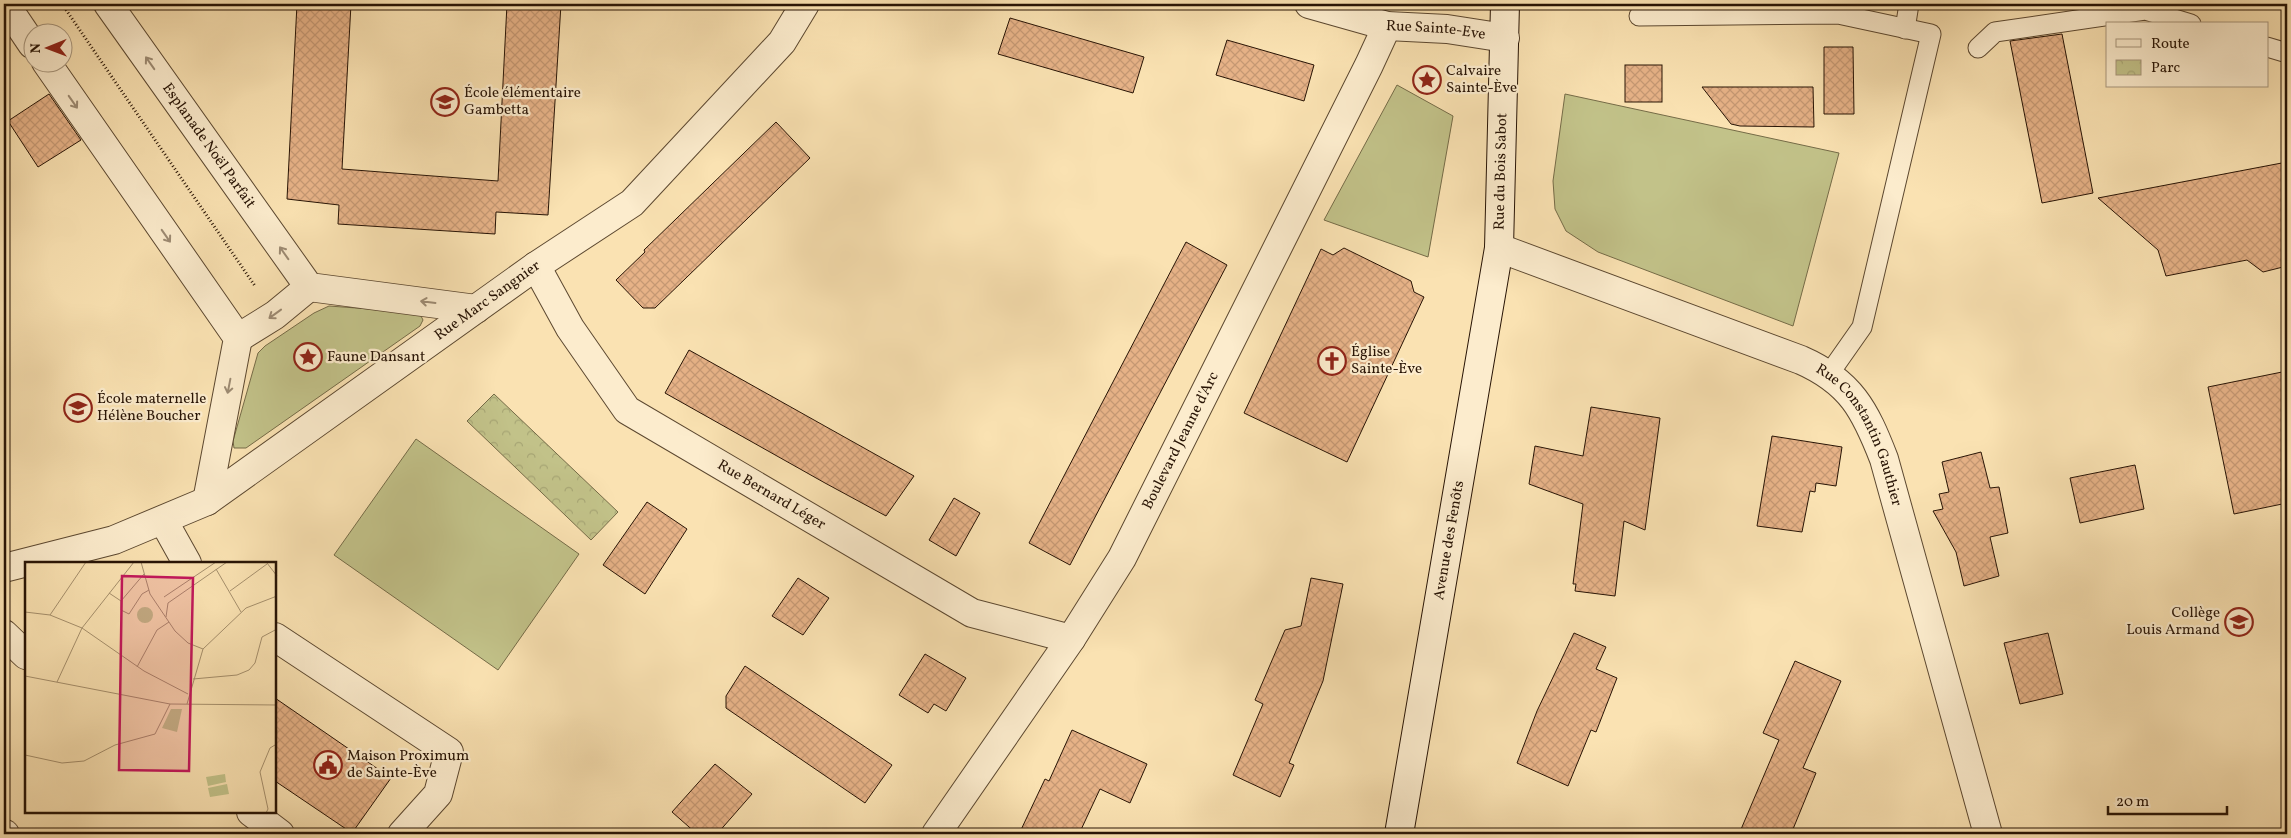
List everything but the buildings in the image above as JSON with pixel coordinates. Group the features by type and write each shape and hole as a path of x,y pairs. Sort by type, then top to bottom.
{"street":[{"path":"5,4 22,29"},
{"name":"Esplanade Noël Parfait","path":"108,4 309,287"},
{"name":"Rue Marc Sangnier","path":"28,562 114,540 207,501 536,266 632,203 782,42 805,4"},
{"name":"Rue Sainte-Eve","path":"1309,4 1387,26 1447,29 1506,38"},
{"name":"Rue du Bois Sabot","path":"1498,248 1506,38 1505,4"},
{"name":"Boulevard Jeanne d'Arc","path":"936,834 1071,640 1122,558 1370,65 1387,26"},
{"path":"53,72 238,338 207,501"},
{"name":"Rue Constantin Gauthier","path":"1498,248 1774,350 1829,374 1843,385 1862,409 1884,459 1988,834"},
{"name":"Avenue des Fenôts","path":"1399,834 1498,248"},
{"name":"Rue Bernard Léger","path":"536,266 570,328 627,410 972,613 1071,640"},
{"path":"238,338 275,315 309,287 476,309"},
{"path":"163,520 186,562"},
{"name":"Rue Marc Sangnier","path":"4,568 25,563"},
{"path":"4,634 25,655"},
{"path":"276,638 449,752 438,794 402,834"},
{"path":"251,813 280,834"}],"lane":[{"path":"1905,29 1909,4"},
{"path":"1978,48 1995,32 2145,10 2184,22"},
{"path":"1639,16 1838,14 1931,34 1862,327 1829,374"},
{"path":"2268,47 2287,53"}],"path":[{"path":"62,4 275,315"}],"green space":[{"path":"1397,85 1453,116 1428,257 1324,220"},
{"path":"1565,94 1839,153 1793,326 1598,252 1566,231 1555,209 1553,181"},
{"path":"329,306 411,312 420,314 423,320 420,326 246,448 234,448 233,441 258,353 265,346 314,313"},
{"path":"494,394 618,512 591,540 467,421"},
{"path":"416,439 579,554 498,670 334,555"}],"place":[{"name":"Calvaire Sainte-Ève","path":"1427,80"},
{"name":"École élémentaire Gambetta","path":"445,102"},
{"name":"Faune Dansant","path":"308,357"},
{"name":"Église Sainte-Ève","path":"1332,361"},
{"name":"École maternelle Hélène Boucher","path":"78,408"},
{"name":"Collège Louis Armand","path":"2239,622"},
{"name":"Maison Proximum de Sainte-Ève","path":"328,765"}]}
